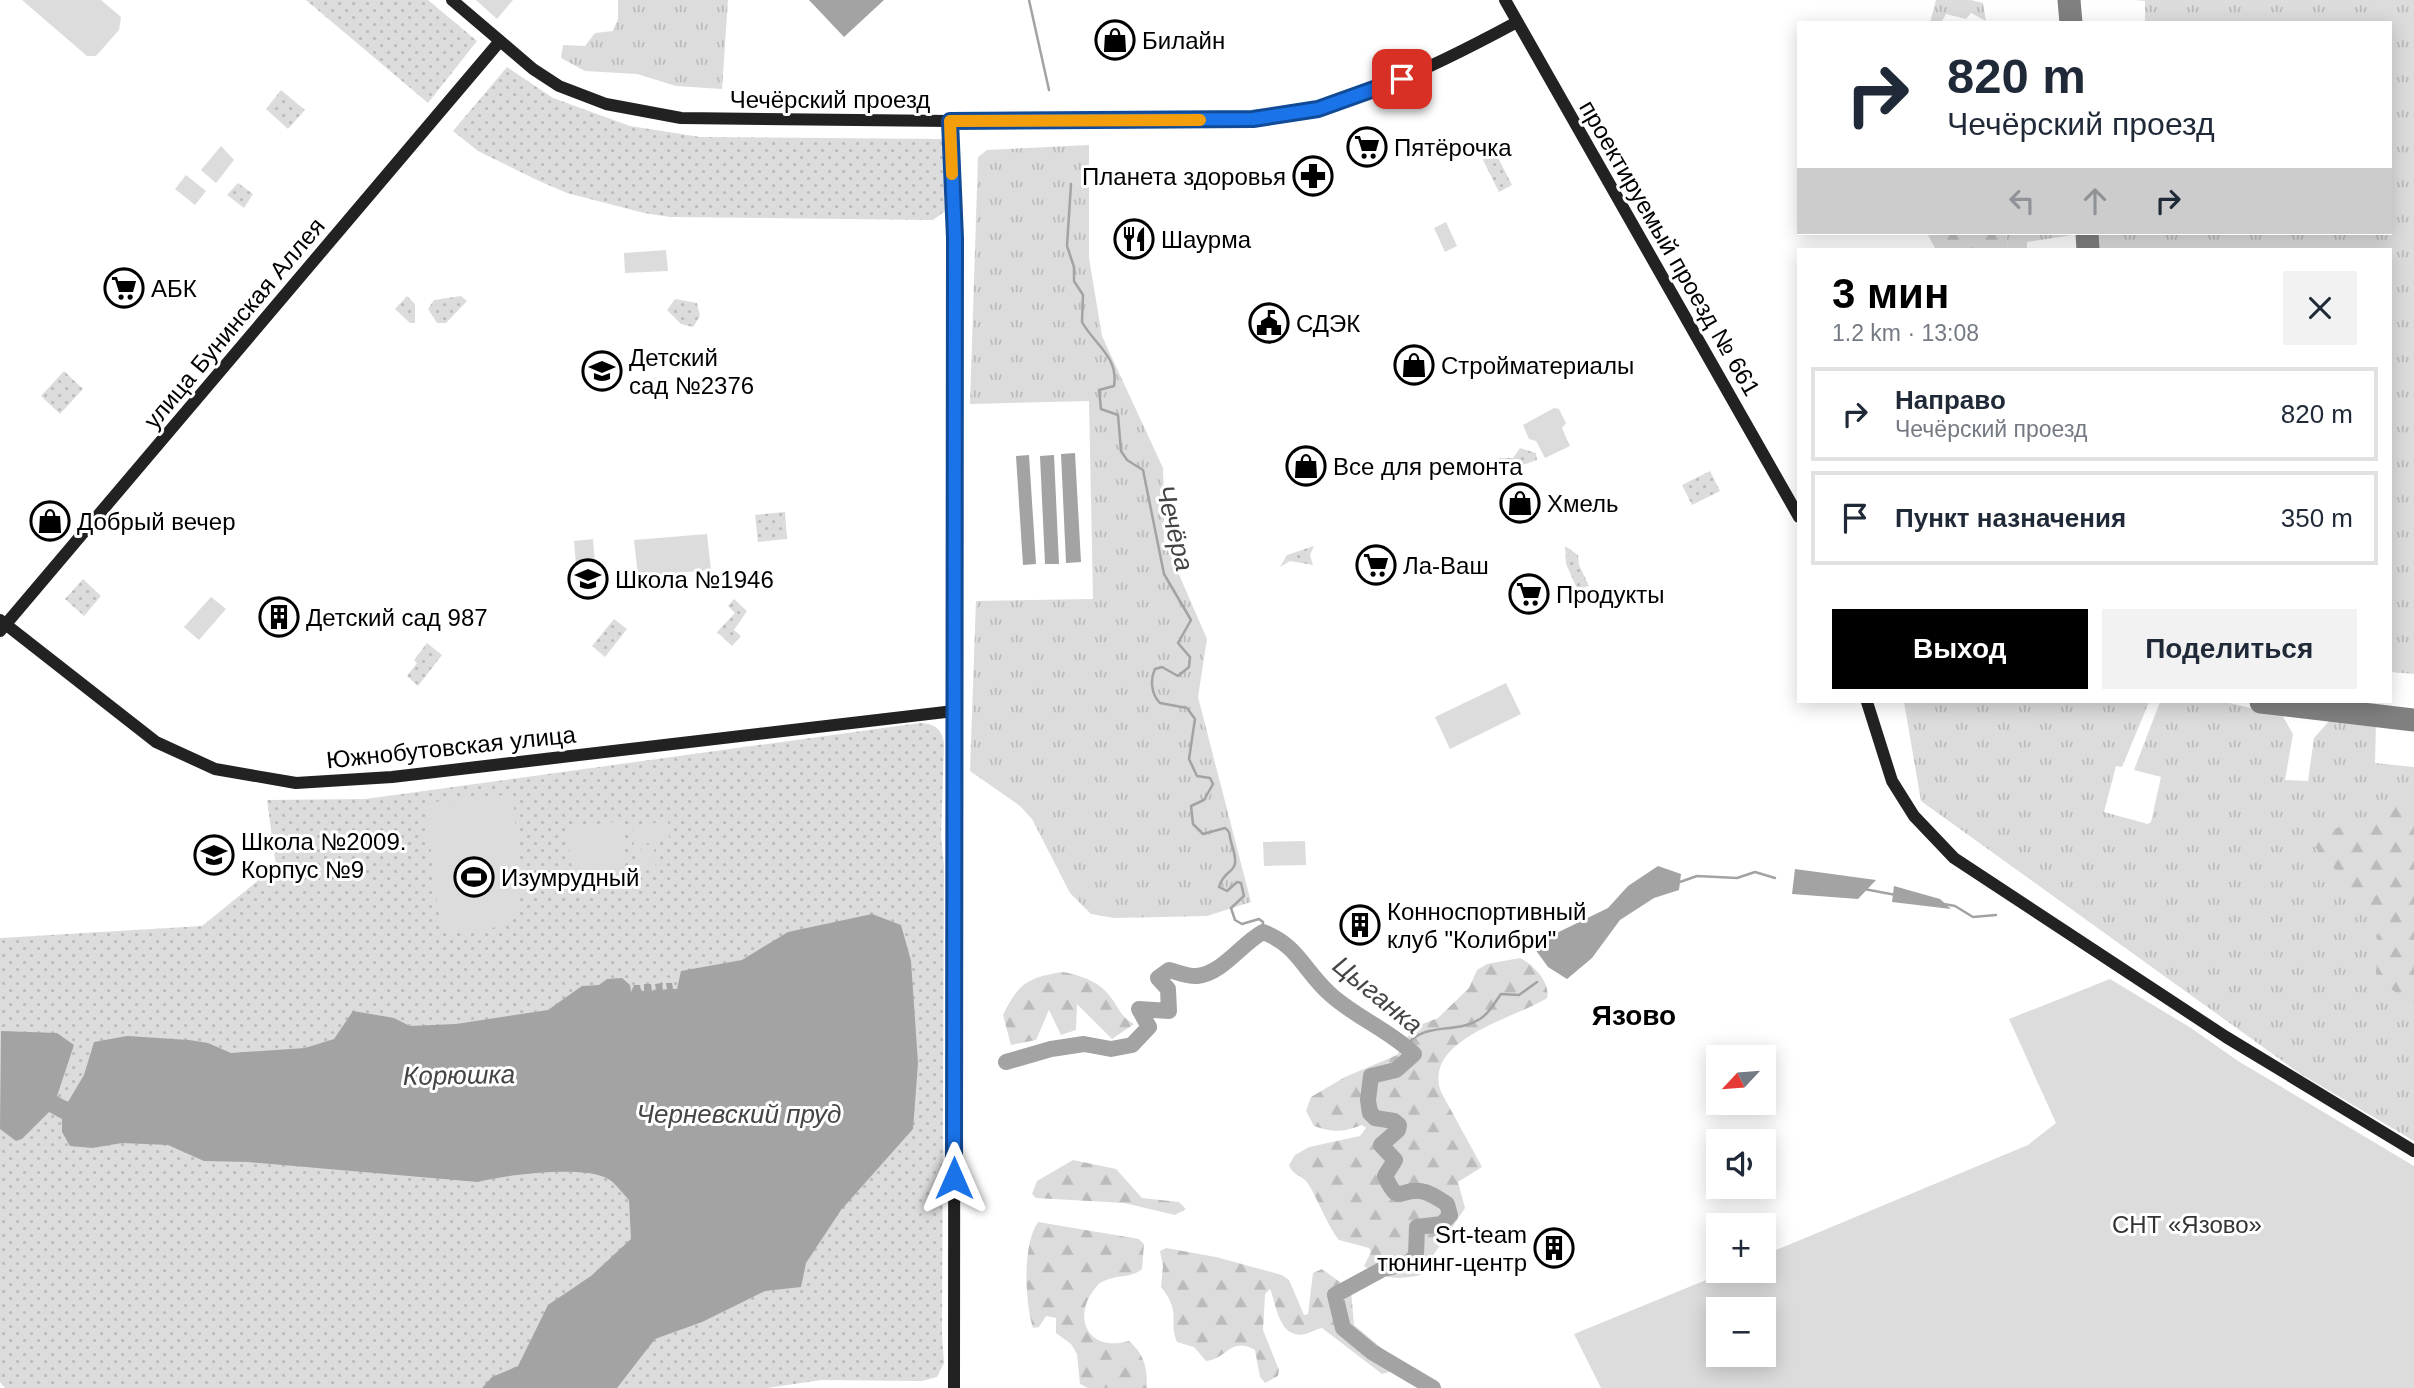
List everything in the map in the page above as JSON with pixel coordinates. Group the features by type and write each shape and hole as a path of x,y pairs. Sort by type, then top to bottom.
{"street":[{"name":"Чечёрский проезд","path":"452,0 559,86 606,104 703,120 1241,120 1284,116 1350,100 1394,82 1517,22"},
{"name":"проектируемый проезд № 661","path":"1505,0 1797,513"},
{"name":"улица Бунинская Аллея","path":"2,625 500,41"},
{"path":"950,121 955,238 954,1388"},
{"name":"Южнобутовская улица","path":"2,625 156,742 215,769 296,783 392,777 954,711"},
{"path":"1867,703 1892,781 1914,816 1954,858 2226,1037 2414,1151"}],"green space":[{"path":"22,0 101,0 121,17 119,30 96,56 87,56"},
{"path":"306,0 428,0 477,41 428,103"},
{"path":"476,0 513,0 497,19"},
{"path":"618,0 728,0 722,89 676,86 637,74 585,71 561,58 563,45 585,46 595,33 613,31 618,19"},
{"path":"1936,0 1971,0 1983,3 1986,21 1971,13 1966,19 1946,14 1942,21 1931,21"},
{"path":"2134,0 2414,0 2414,674 2392,672 2392,248 2098,248 2097,235 2392,235 2392,21 2145,21 2145,1"},
{"path":"507,67 553,98 630,126 700,137 943,139 945,211 933,220 670,217 567,193 478,151 453,131"},
{"path":"281,90 305,110 288,129 266,109"},
{"path":"1489,140 1512,185 1499,192 1476,146"},
{"path":"1089,145 1089,258 1102,336 1163,468 1164,540 1207,639 1198,697 1251,902 1207,916 1114,918 1091,914 1070,893 1032,819 1020,806 970,771 976,601 1093,599 1089,401 970,404 978,157 987,150"},
{"path":"221,146 234,160 216,183 201,170"},
{"path":"186,175 206,191 195,205 175,189"},
{"path":"238,183 253,194 244,208 227,195"},
{"path":"1446,222 1457,246 1445,252 1434,228"},
{"path":"1928,235 2006,235 2008,248 1935,248"},
{"path":"2006,235 2072,235 2027,242 2027,248 2008,248"},
{"path":"666,250 668,271 625,273 624,253"},
{"path":"407,296 415,304 415,323 410,323 395,309"},
{"path":"461,296 467,301 446,323 437,323 428,309 434,300"},
{"path":"675,299 697,303 700,316 693,327 681,324 667,310"},
{"path":"64,371 83,389 60,414 41,396"},
{"path":"1554,408 1559,409 1566,423 1562,428 1570,446 1545,458 1536,441 1529,439 1523,425"},
{"path":"1520,448 1536,453 1537,460 1517,467 1509,461 1503,466 1498,464 1499,458 1513,458"},
{"path":"1710,471 1720,491 1692,505 1682,485"},
{"path":"785,512 787,539 758,542 755,515"},
{"path":"707,534 711,570 638,576 634,540"},
{"path":"593,539 596,575 577,577 574,541"},
{"path":"1314,546 1310,555 1313,565 1290,561 1280,567 1287,555"},
{"path":"1565,546 1578,555 1579,565 1589,586 1585,587 1584,595 1580,595 1566,564"},
{"path":"83,579 101,596 84,616 65,599"},
{"path":"211,597 226,609 199,640 184,627"},
{"path":"734,599 747,611 734,630 741,636 732,646 717,632 735,613 728,606"},
{"path":"614,619 627,629 605,657 592,646"},
{"path":"427,643 442,655 418,686 407,676 417,663 414,660"},
{"path":"1506,683 1521,714 1450,749 1435,717"},
{"path":"1904,703 2149,703 2122,767 2116,766 2104,812 2148,824 2151,822 2161,777 2134,770 2160,703 2229,703 2282,715 2293,734 2285,780 2308,781 2314,738 2330,720 2376,723 2375,763 2414,767 2414,1141 2299,1073 1921,801"},
{"path":"920,723 936,728 944,743 941,837 944,866 944,1363 937,1377 922,1381 822,1380 767,1388 5,1388 0,1382 0,938 202,926 276,866 267,800 365,799"},
{"path":"513,794 521,897 507,919 498,925 478,931 441,933 425,803"},
{"path":"2403,803 2414,804 2414,1003 2376,980 2379,918 2308,839"},
{"path":"620,821 626,874 573,878 567,828"},
{"path":"668,821 669,841 634,845 632,826"},
{"path":"1305,841 1306,865 1264,866 1263,842"},
{"path":"654,849 656,870 637,871 635,850"},
{"path":"1520,958 1544,980 1547,998 1474,1033 1445,1058 1439,1074 1441,1092 1482,1167 1458,1182 1465,1208 1420,1275 1398,1278 1377,1274 1364,1266 1371,1252 1369,1248 1339,1240 1308,1184 1294,1173 1289,1165 1295,1155 1309,1147 1360,1136 1366,1128 1362,1125 1332,1131 1314,1126 1306,1111 1311,1097 1345,1077 1397,1055 1408,1036 1420,1025 1438,1018 1469,988 1477,970 1487,964"},
{"path":"1062,972 1083,977 1096,984 1107,993 1123,1016 1134,1024 1112,1039 1077,1004 1076,1030 1061,1035 1049,1010 1036,1040 1011,1045 1003,1015 1014,996 1032,980"},
{"name":"СНТ «Язово»","path":"2110,979 2191,1028 2238,1061 2414,1166 2414,1388 1601,1388 1574,1334 1706,1280 1706,1283 1776,1283 1776,1250 2028,1145 2056,1123 2009,1019"},
{"path":"1073,1160 1116,1169 1142,1198 1179,1202 1186,1209 1175,1215 1124,1203 1036,1198 1032,1194 1037,1181"},
{"path":"1038,1222 1139,1239 1144,1244 1142,1269 1107,1279 1097,1286 1089,1297 1084,1319 1093,1337 1102,1342 1129,1341 1139,1351 1144,1362 1147,1388 1088,1388 1080,1384 1077,1354 1071,1344 1056,1333 1056,1318 1046,1316 1039,1327 1033,1328 1026,1274 1029,1245"},
{"path":"1166,1248 1216,1257 1282,1275 1289,1280 1304,1315 1308,1314 1313,1273 1322,1269 1351,1290 1354,1325 1390,1355 1389,1372 1382,1374 1322,1328 1306,1334 1290,1332 1280,1320 1270,1289 1265,1294 1263,1330 1279,1370 1278,1376 1265,1383 1260,1377 1255,1350 1247,1346 1234,1347 1206,1361 1194,1347 1177,1342 1171,1303 1161,1287 1163,1266 1160,1251"}],"water":[{"path":"809,0 884,0 844,37"},
{"path":"1075,453 1081,562 1066,563 1061,454"},
{"path":"1029,455 1036,564 1023,565 1016,456"},
{"path":"1054,455 1059,564 1045,564 1040,456"},
{"path":"1658,866 1681,874 1679,890 1654,898 1620,920 1592,958 1567,979 1548,967 1532,945 1608,908 1628,886"},
{"path":"1795,869 1876,880 1858,899 1792,894"},
{"path":"1894,886 1940,899 1951,909 1892,902"},
{"name":"Черневский пруд","path":"872,914 901,925 911,961 918,1063 913,1129 841,1210 806,1263 801,1287 765,1291 702,1322 655,1339 617,1388 482,1388 492,1377 518,1366 548,1305 591,1276 631,1239 629,1200 613,1182 599,1175 546,1172 478,1182 248,1162 204,1161 168,1145 122,1143 92,1148 70,1146 62,1132 62,1119 49,1112 22,1139 16,1141 0,1129 1,1031 57,1033 74,1045 57,1096 68,1102 84,1075 94,1042 127,1036 189,1040 208,1043 231,1053 305,1048 334,1039 353,1011 394,1018 410,1026 456,1024 548,1010 582,986 599,985 607,979 622,978 630,985 631,992 634,985 640,985 641,991 644,991 644,984 651,984 652,991 656,990 655,984 662,983 663,990 667,989 666,983 672,983 673,989 677,989 681,971 742,960 788,932"}],"waterway":[{"name":"Чечёра","path":"1029,0 1049,90"},
{"name":"Чечёра","path":"1071,184 1067,246 1074,267 1074,281 1083,295 1082,322 1109,359 1115,376 1114,386 1099,390 1101,409 1118,415 1121,451 1127,460 1143,470 1164,574 1191,620 1178,643 1190,657 1189,667 1178,676 1162,667 1155,669 1153,691 1160,703 1187,708 1195,719 1189,759 1197,776 1210,778 1213,784 1204,800 1191,806 1193,824 1203,834 1225,828 1228,831 1235,861 1219,887 1227,891 1237,882 1241,883 1244,896 1231,908 1235,920 1242,924 1259,919 1263,922 1263,932"},
{"path":"1677,883 1697,876 1737,878 1755,872 1775,878"},
{"path":"1864,889 1896,895"},
{"path":"1944,904 1955,906 1973,917 1996,915"},
{"name":"Цыганка","path":"1006,1062 1051,1049 1084,1044 1111,1049 1132,1045 1149,1027 1139,1009 1169,1011 1168,989 1158,978 1169,970 1194,976 1206,974 1224,964 1263,932 1285,944 1330,994 1414,1054 1396,1070 1371,1076 1368,1100 1370,1113 1375,1118 1394,1121 1399,1125 1398,1130 1381,1145 1395,1160 1385,1176 1394,1191 1397,1194 1413,1191 1431,1194 1447,1204 1450,1215 1442,1224 1417,1227 1416,1255 1409,1263 1383,1269 1335,1295 1343,1328 1372,1352 1433,1388"},
{"path":"1405,1047 1422,1033 1470,1024 1489,1011 1501,994 1519,995 1537,982"}],"taxiway":[{"path":"2069,0 2071,21"},
{"path":"2087,235 2088,248"},
{"path":"2270,703 2414,720"}],"slow traffic":[{"path":"952,174 950,121 1093,118 1200,120"}],"place":[{"name":"Билайн","path":"1115,40"},
{"name":"Пятёрочка","path":"1367,147"},
{"name":"Планета здоровья","path":"1313,176"},
{"name":"Шаурма","path":"1134,239"},
{"name":"АБК","path":"124,288"},
{"name":"СДЭК","path":"1269,323"},
{"name":"Стройматериалы","path":"1414,365"},
{"name":"Детский сад №2376","path":"602,371"},
{"name":"Все для ремонта","path":"1306,466"},
{"name":"Хмель","path":"1520,503"},
{"name":"Добрый вечер","path":"50,521"},
{"name":"Ла-Ваш","path":"1376,565"},
{"name":"Школа №1946","path":"588,579"},
{"name":"Продукты","path":"1529,594"},
{"name":"Детский сад 987","path":"279,617"},
{"name":"Школа №2009. Корпус №9","path":"214,855"},
{"name":"Изумрудный","path":"474,877"},
{"name":"Конноспортивный клуб \"Колибри\"","path":"1360,925"},
{"name":"Srt-team тюнинг-центр","path":"1554,1248"}],"district":[{"name":"Язово","path":"1634,1015"}],"route":[{"path":"954,1178 955,238 950,121 1253,119 1318,109 1350,100 1402,79"}],"water label":[{"name":"Корюшка","path":"459,1075"}]}
